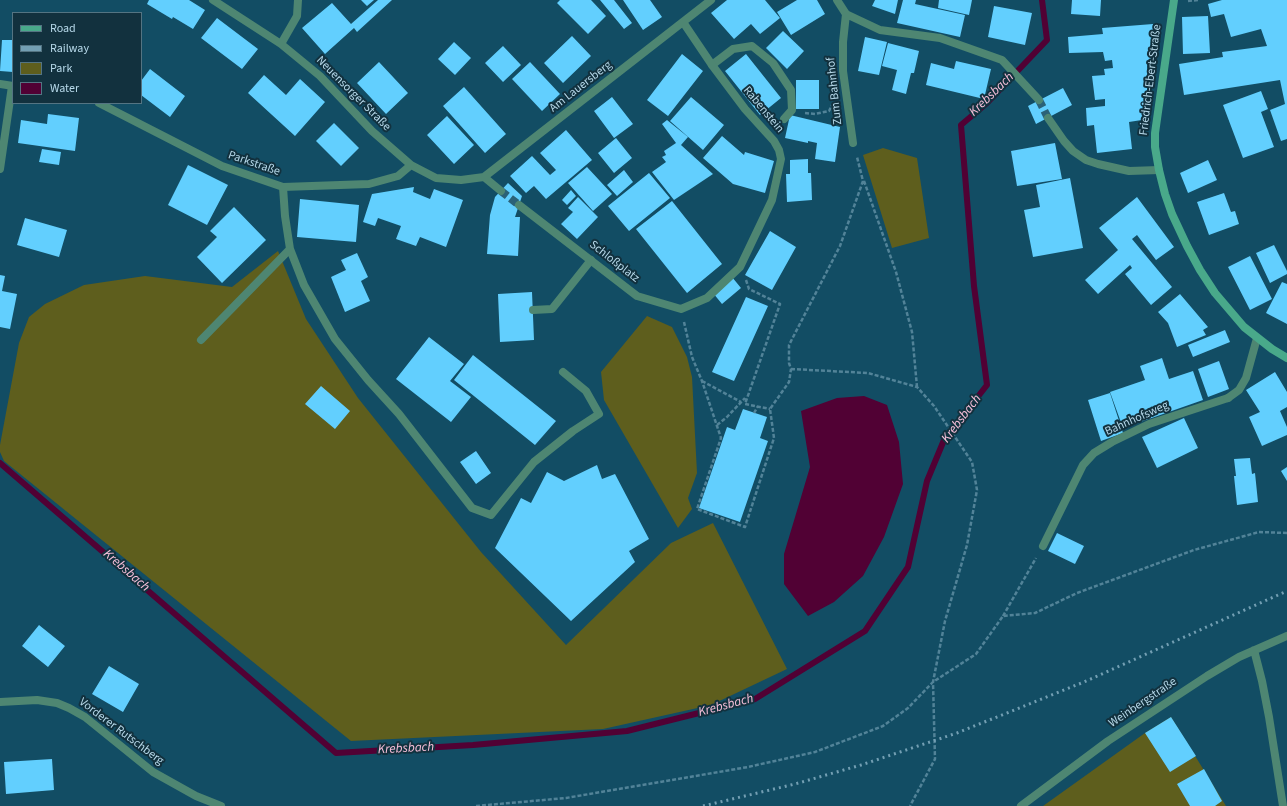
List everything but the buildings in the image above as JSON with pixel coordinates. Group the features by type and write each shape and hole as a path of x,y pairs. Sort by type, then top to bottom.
{"street":[{"name":"Neuensorger Straße","path":"213,0 281,44 320,76 372,131 411,165 436,178 461,180 484,177"},
{"path":"281,44 297,16 298,0"},
{"name":"Am Lauersberg","path":"484,177 711,0"},
{"path":"837,0 846,14 880,30 940,38 1002,60 1039,100"},
{"name":"Friedrich-Ebert-Straße","path":"1174,0 1156,120 1155,147 1159,170 1172,214 1186,246 1215,293 1244,326 1257,338 1287,358"},
{"name":"Zum Bahnhof","path":"846,14 843,42 844,71 853,143"},
{"name":"Rabenstein","path":"683,22 712,65 745,109 774,141 779,150 781,159 772,200 740,267"},
{"path":"712,65 733,49 752,46 773,63 791,90 792,110 784,119"},
{"path":"0,84 12,86"},
{"path":"0,169 12,92"},
{"name":"Parkstraße","path":"101,104 222,166 283,187 369,184 398,176 411,165"},
{"path":"1048,118 1073,151 1086,160 1129,171 1159,170"},
{"path":"484,177 501,191"},
{"path":"283,187 285,216 290,249 304,285 336,339 368,380 399,414 472,508 490,515 534,462 573,430 599,414 586,391 563,372"},
{"name":"Schloßplatz","path":"519,205 637,296 681,309"},
{"path":"201,340 290,249"},
{"path":"533,310 552,309 591,260"},
{"path":"681,309 707,298 740,267"},
{"name":"Bahnhofsweg","path":"1043,546 1083,465 1094,453 1112,442 1149,424 1228,398 1238,390 1246,378 1257,338"},
{"name":"Weinbergstraße","path":"1021,806 1108,741 1212,672 1254,650 1287,636"},
{"path":"1254,650 1269,717 1283,806"},
{"name":"Vorderer Rutschberg","path":"0,702 37,700 58,703 69,708 95,725 153,772 196,796 221,806"}],"path":[{"path":"802,113 815,114 829,111 834,102"},
{"path":"853,143 863,180 896,272 912,332 917,387"},
{"path":"681,309 692,357 702,381 721,438 697,509 746,527 774,438 770,409 789,382 791,369 789,363 789,345 840,246 863,180"},
{"path":"740,267 749,289 780,304 746,397 745,404 770,409"},
{"path":"791,369 868,373 917,387 934,406 972,462 977,490 967,545 945,621 933,682 935,759 910,806"},
{"path":"702,381 741,402"},
{"path":"717,425 727,418 746,397"},
{"path":"754,413 758,406"},
{"path":"1003,616 1035,613 1077,593 1201,548 1259,532 1287,533"},
{"path":"476,806 566,798 748,767 815,752 883,726 908,708 933,682 976,654 1003,616 1043,546"}],"green space":[{"path":"883,148 917,158 929,238 892,248 863,155"},
{"path":"278,251 306,319 358,398 481,552 566,645 671,543 713,523 787,669 711,705 603,729 351,741 4,461 0,452 0,445 19,343 29,317 45,304 84,285 145,276 232,287"},
{"path":"647,316 672,327 687,357 692,377 697,473 688,498 692,509 678,528 604,400 601,372"},
{"path":"1171,717 1226,806 1043,806 1145,733"}],"water":[{"path":"864,396 887,405 899,442 903,484 884,537 863,576 834,602 808,616 784,584 784,554 810,467 801,411 837,398"}],"waterway":[{"name":"Krebsbach","path":"0,463 336,753 473,745 627,731 755,699 865,631 908,567 927,481 944,440 987,385 974,286 961,125 987,103 1047,40 1042,0"}],"tunnel":[{"path":"1039,100 1048,118"},
{"path":"501,191 519,205"}],"railway":[{"path":"703,806 795,784 861,765 957,733 1084,682 1287,591"}]}
